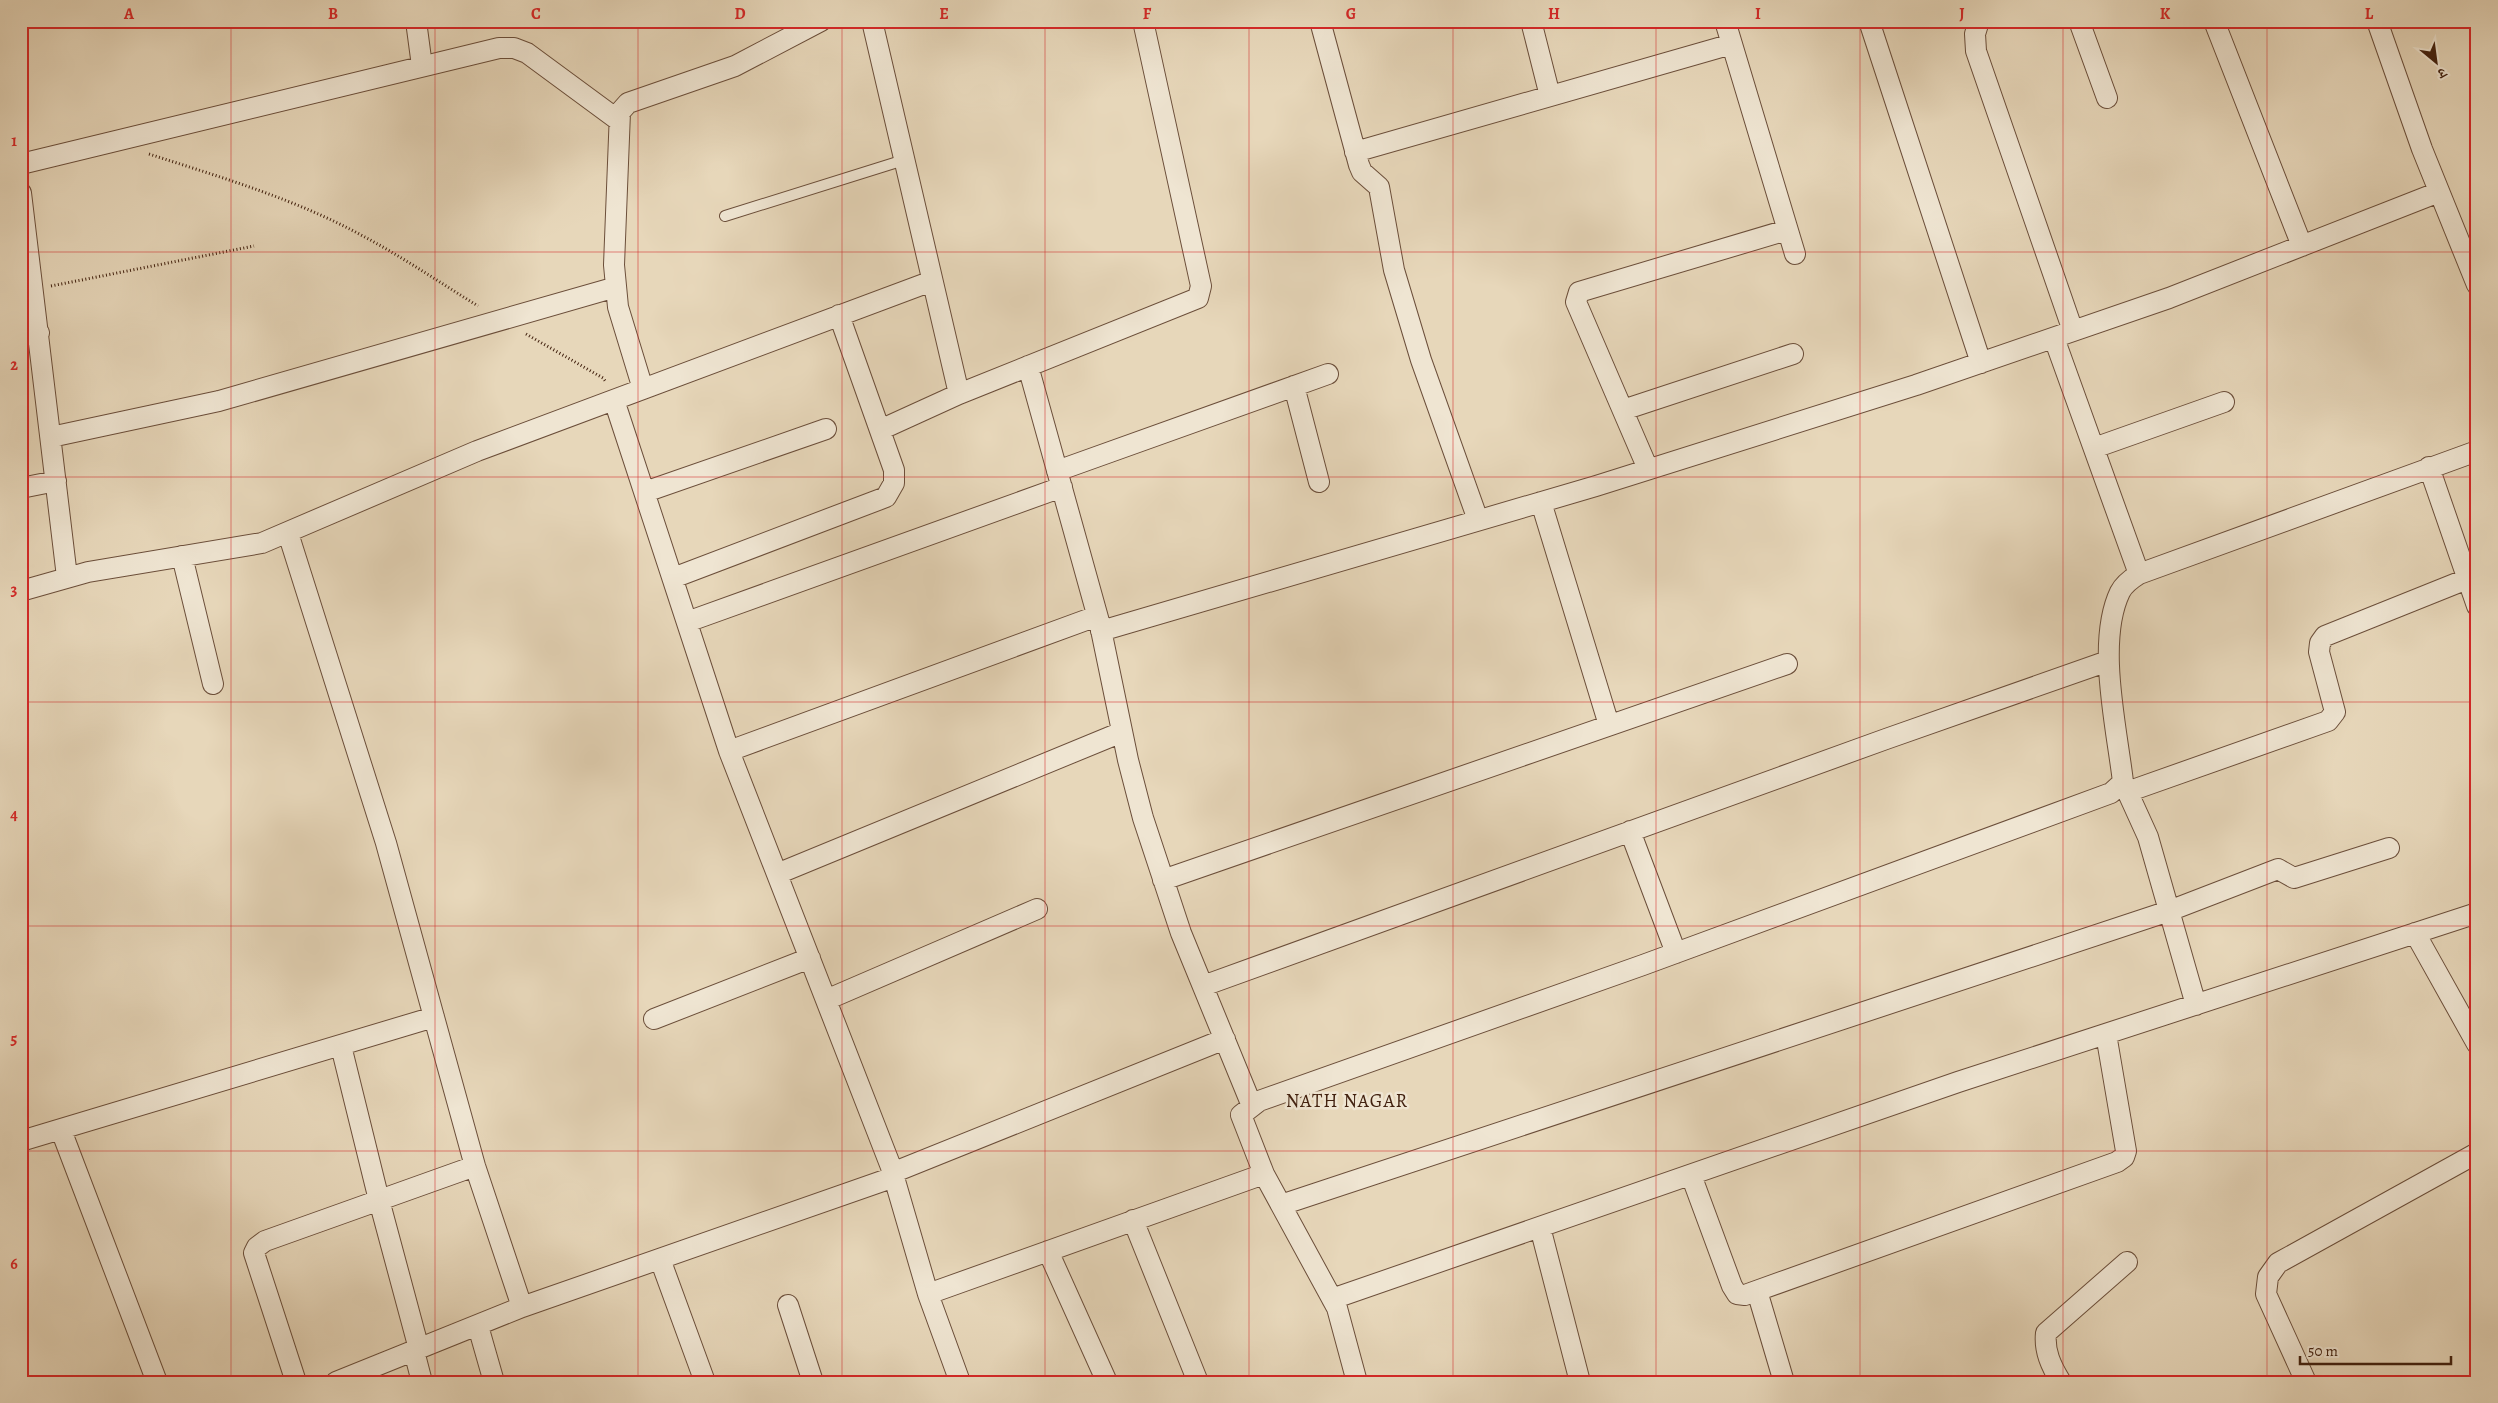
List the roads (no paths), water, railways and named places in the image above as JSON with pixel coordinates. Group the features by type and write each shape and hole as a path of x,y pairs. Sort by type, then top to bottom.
{"street":[{"path":"416,21 422,66"},
{"path":"643,389 618,307 614,264 618,120 620,112 628,103 735,66 820,21"},
{"path":"872,21 959,394"},
{"path":"880,430 959,394 1198,298 1201,286 1143,21"},
{"path":"1320,21 1355,152 1362,172 1379,187 1394,270 1421,360 1478,520"},
{"path":"1531,21 1550,96"},
{"path":"1725,21 1795,254"},
{"path":"1869,21 1980,363"},
{"path":"1979,21 1975,34 1976,51 2072,331"},
{"path":"2079,21 2107,98"},
{"path":"2214,21 2302,246"},
{"path":"2377,21 2422,149 2477,285"},
{"path":"1355,152 1732,44"},
{"path":"21,164 499,48 514,48 527,53 618,120"},
{"path":"730,751 1099,624 1541,502 1980,363 2169,298 2439,192"},
{"path":"21,193 34,290 30,334 51,437 66,577"},
{"path":"1648,469 1576,302 1579,292 1589,287 1788,230"},
{"path":"21,591 66,577 244,547 288,533 477,451 932,281"},
{"path":"51,437 201,406 616,286"},
{"path":"672,578 886,497 894,483 894,470 839,315"},
{"path":"2054,338 2139,574"},
{"path":"1622,410 1793,354"},
{"path":"1028,366 1099,624 1143,818 1163,880 1203,986 1252,1106"},
{"path":"687,622 1328,374"},
{"path":"1294,386 1319,482"},
{"path":"614,400 730,751 893,1174 928,1294 960,1382"},
{"path":"2094,448 2224,402"},
{"path":"645,492 826,429"},
{"path":"2196,1005 2148,837 2125,787 2108,661 2109,630 2120,592 2127,582 2139,574 2477,450"},
{"path":"2428,467 2472,577 2477,606"},
{"path":"21,488 56,481"},
{"path":"1541,502 1609,725"},
{"path":"288,533 386,843 475,1166 522,1307"},
{"path":"182,556 213,684"},
{"path":"1357,1382 1337,1308 1264,1174 1241,1115 1252,1106 1259,1101 1676,953 2125,787 2328,721 2335,712 2318,652 2320,642 2326,636 2472,577"},
{"path":"1203,986 1630,831 2108,661"},
{"path":"1163,880 1787,664"},
{"path":"777,874 1122,732"},
{"path":"1630,831 1676,953"},
{"path":"1281,1205 2169,910 2278,869 2294,878 2389,848"},
{"path":"826,1000 1037,909"},
{"path":"1332,1299 1691,1174 2106,1034 2477,913"},
{"path":"2415,933 2477,1044"},
{"path":"654,1019 810,958"},
{"path":"21,1142 434,1017"},
{"path":"1691,1174 1732,1286 1737,1294 1746,1295 2117,1162 2124,1157 2126,1151 2106,1034"},
{"path":"336,1382 522,1307 893,1174 1225,1039"},
{"path":"341,1046 417,1350 422,1382"},
{"path":"61,1130 157,1382"},
{"path":"2306,1382 2266,1294 2268,1277 2278,1262 2477,1153"},
{"path":"296,1382 254,1253 257,1246 265,1241 475,1166"},
{"path":"928,1294 1264,1174"},
{"path":"1133,1220 1198,1382"},
{"path":"1540,1227 1580,1382"},
{"path":"1048,1251 1107,1382"},
{"path":"660,1258 705,1382"},
{"path":"2055,1380 2045,1344 2046,1333 2127,1262"},
{"path":"1757,1291 1784,1382"},
{"path":"788,1306 813,1382"},
{"path":"478,1326 494,1382"}],"lane":[{"path":"725,216 904,160"}],"district":[{"name":"NATH NAGAR","path":"1347,1101"}]}
